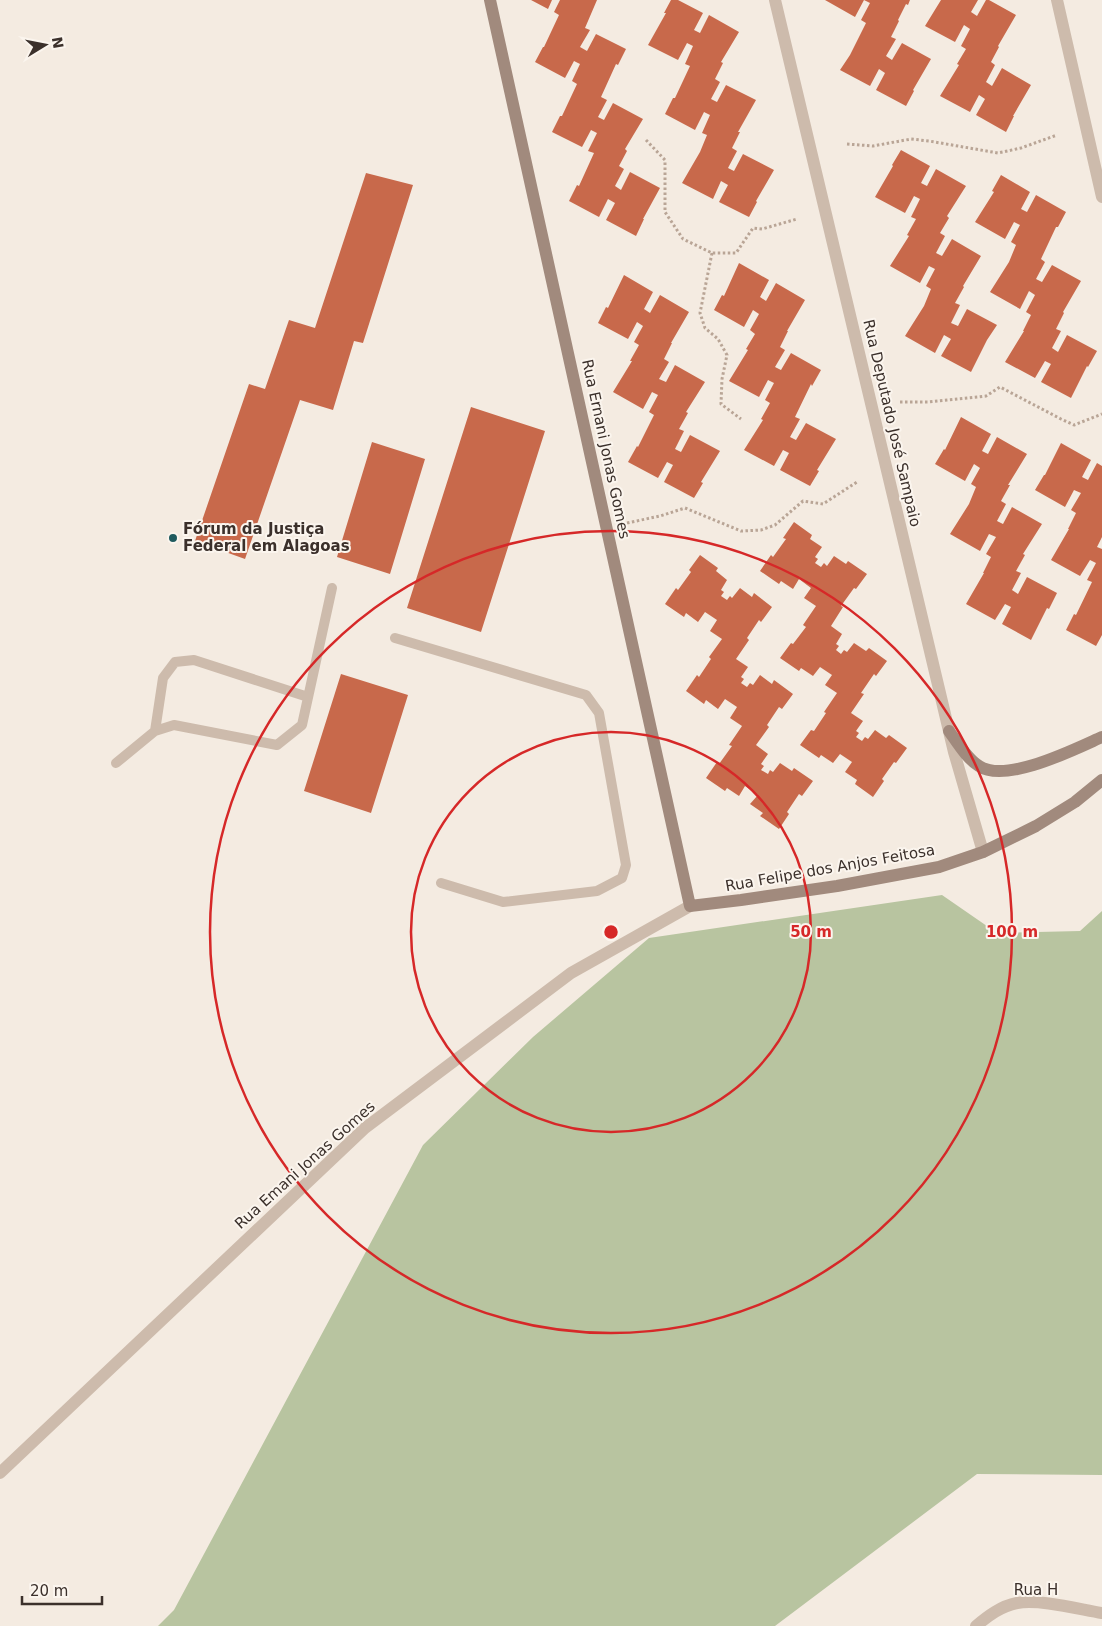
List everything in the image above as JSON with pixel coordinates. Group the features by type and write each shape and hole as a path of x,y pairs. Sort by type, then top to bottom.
{"street":[{"name":"Rua Ernani Jonas Gomes","path":"490,0 690,906"},
{"name":"Rua Deputado José Sampaio","path":"775,0 949,731 983,852"},
{"path":"1057,0 1102,197"},
{"path":"949,731 979,766 993,772 1010,771 1050,760 1102,737"},
{"name":"Rua Felipe dos Anjos Feitosa","path":"690,906 837,886 939,867 983,852 1044,821 1075,802 1102,780"},
{"name":"Rua Emani Jonas Gomes","path":"0,1473 365,1128 571,973 690,906"},
{"name":"Rua H","path":"976,1626 988,1616 1007,1606 1018,1603 1054,1604 1102,1613"}],"lane":[{"path":"116,763 155,731 174,724 277,745 302,725 332,588"},
{"path":"395,638 586,695 599,713 626,865 622,878 597,891 503,902 441,883"},
{"path":"155,731 164,678 175,662 194,660 308,697"}],"path":[{"path":"847,144 873,146 911,139 998,153 1022,148 1057,135"},
{"path":"646,140 665,160 665,212 683,239 712,253 736,253 753,228 762,229 797,219"},
{"path":"712,253 700,313 705,328 718,339 727,355 722,379 721,404 741,419"},
{"path":"900,402 928,402 986,396 1000,387 1074,425 1102,414"},
{"path":"627,523 685,508 741,531 761,530 775,525 803,502 823,504 857,482"}],"green space":[{"path":"942,895 997,933 1080,931 1102,911 1102,1475 977,1474 775,1626 158,1626 174,1610 423,1145 533,1037 649,938"}],"building":[{"path":"531,0 552,0 548,9"},
{"path":"560,0 597,0 585,28 590,30 580,47 587,51 596,34 626,49 618,65 616,64 601,97 607,100 598,117 604,120 613,103 643,119 625,149 627,151 619,166 624,169 615,186 621,190 630,172 660,188 636,236 606,220 615,203 608,199 599,217 569,201 577,185 579,186 594,153 588,151 597,133 591,130 582,147 552,132 577,84 572,81 580,64 574,61 565,78 535,62 559,15 554,12"},
{"path":"671,0 678,0 703,13 694,30 700,33 709,15 739,32 721,62 723,63 715,79 720,82 711,99 717,102 726,85 756,100 738,132 740,132 732,148 737,151 728,168 734,171 743,154 774,170 749,217 719,202 728,185 721,181 713,199 682,183 700,152 707,135 702,133 710,115 704,112 695,130 665,114 690,66 685,64 693,46 687,43 678,60 648,45"},
{"path":"825,0 864,0 855,17"},
{"path":"864,0 910,0 898,20 891,37 896,39 886,56 892,60 902,43 931,59 906,106 876,90 885,73 879,69 870,86 840,70 866,23 861,20 870,3"},
{"path":"941,0 978,0 971,12 977,16 986,0 989,0 1016,15 998,46 991,62 995,65 986,82 992,86 1002,68 1031,85 1006,132 976,115 985,99 979,95 970,112 940,96 959,65 957,64 966,49 961,46 970,29 964,25 955,42 925,26"},
{"path":"901,150 930,166 921,183 927,186 936,169 966,186 947,216 949,218 940,233 945,236 936,253 942,256 952,239 981,256 955,303 960,305 951,323 958,326 967,309 997,325 971,372 941,356 951,339 944,335 935,353 905,336 924,306 931,289 926,286 935,269 929,266 920,283 890,266 909,236 907,235 916,219 911,217 920,199 914,196 905,213 875,197"},
{"path":"366,173 413,185 363,343 354,341 333,410 300,400 245,559 195,541 249,384 265,389 289,320 315,328"},
{"path":"1001,175 1030,192 1021,209 1027,212 1036,195 1066,212 1058,227 1056,227 1041,259 1045,262 1036,279 1042,282 1052,265 1081,281 1063,312 1056,329 1061,331 1052,348 1058,352 1067,335 1097,351 1071,398 1041,382 1051,364 1045,361 1035,378 1005,362 1024,331 1031,315 1026,312 1035,295 1029,291 1020,309 990,292 1009,262 1016,245 1011,242 1020,225 1014,222 1005,239 975,222 994,192 992,191"},
{"path":"739,263 769,280 760,297 766,301 776,283 805,300 787,331 780,347 785,350 775,367 781,370 791,353 821,370 812,386 811,384 795,417 800,419 790,437 796,440 806,423 836,439 817,470 819,471 810,486 780,470 789,453 783,450 774,466 744,450 763,420 761,419 770,403 765,400 774,383 768,380 759,397 729,381 748,350 746,349 755,334 750,330 759,314 753,310 744,327 714,310 722,295 724,296"},
{"path":"624,275 653,292 644,309 650,313 660,295 689,312 671,343 664,359 669,362 659,379 666,382 675,365 705,382 686,412 688,413 679,429 684,431 675,449 681,452 690,435 720,451 701,482 703,483 694,498 664,482 673,465 667,462 658,478 628,462 654,415 649,412 658,395 652,392 643,409 613,392 632,361 630,361 639,345 634,342 643,326 637,322 628,339 598,323 606,307 608,308"},
{"path":"471,407 545,431 481,632 407,608"},
{"path":"961,417 991,434 982,451 988,454 997,437 1027,454 1008,485 1010,485 1001,501 1006,504 997,521 1003,524 1012,507 1042,524 1023,554 1025,555 1016,571 1021,573 1012,590 1018,594 1027,577 1057,593 1031,640 1002,624 1011,607 1005,604 995,620 966,604 984,573 991,557 986,554 996,537 989,534 980,551 950,534 969,504 976,487 971,484 980,468 974,464 965,481 935,464 945,450"},
{"path":"372,442 425,459 390,574 337,557"},
{"path":"1061,443 1091,460 1082,477 1088,480 1097,463 1102,466 1102,537 1097,547 1102,549 1102,635 1096,646 1066,630 1074,614 1076,615 1092,582 1087,580 1096,563 1090,560 1080,576 1051,560 1069,529 1076,513 1071,510 1081,493 1074,490 1065,507 1035,490"},
{"path":"794,522 812,535 810,539 822,547 815,557 818,559 815,563 821,567 824,563 827,566 834,556 846,564 848,561 867,574 841,606 843,607 831,626 842,634 836,644 839,646 836,650 841,654 844,650 847,652 854,643 866,651 869,648 887,661 876,676 874,674 861,693 864,694 851,713 863,721 856,731 859,733 856,737 862,741 865,737 868,739 875,730 886,738 889,735 907,748 882,779 884,781 873,797 855,784 857,780 845,772 852,762 840,754 833,763 821,755 819,758 800,745 811,730 814,731 837,693 825,685 832,675 820,667 813,676 801,668 799,671 780,658 806,627 803,625 816,606 804,598 811,588 799,579 793,589 781,581 779,584 760,571 771,555 773,557 786,539 783,538"},
{"path":"700,555 718,568 716,571 727,580 721,590 724,592 721,596 727,600 730,596 732,598 740,588 752,597 754,593 772,607 761,622 759,620 747,638 749,640 736,659 748,667 741,677 744,679 741,683 747,687 750,683 753,685 760,675 772,684 774,680 793,694 782,709 779,707 767,725 769,727 756,745 768,754 761,764 764,766 761,770 768,774 770,770 773,772 780,763 792,771 794,768 813,781 802,796 799,794 779,829 760,816 763,813 750,804 758,795 745,786 739,796 727,788 725,791 706,778 717,762 719,764 732,746 729,745 742,726 730,718 737,707 725,699 718,709 706,700 704,704 686,691 697,675 699,677 711,659 709,657 722,639 710,631 717,620 705,612 698,622 686,613 684,617 665,604 676,588 678,590 691,572 689,570"},
{"path":"341,674 408,695 371,813 304,791"}],"place":[{"name":"Fórum da Justiça Federal em Alagoas","path":"173,538"}]}
